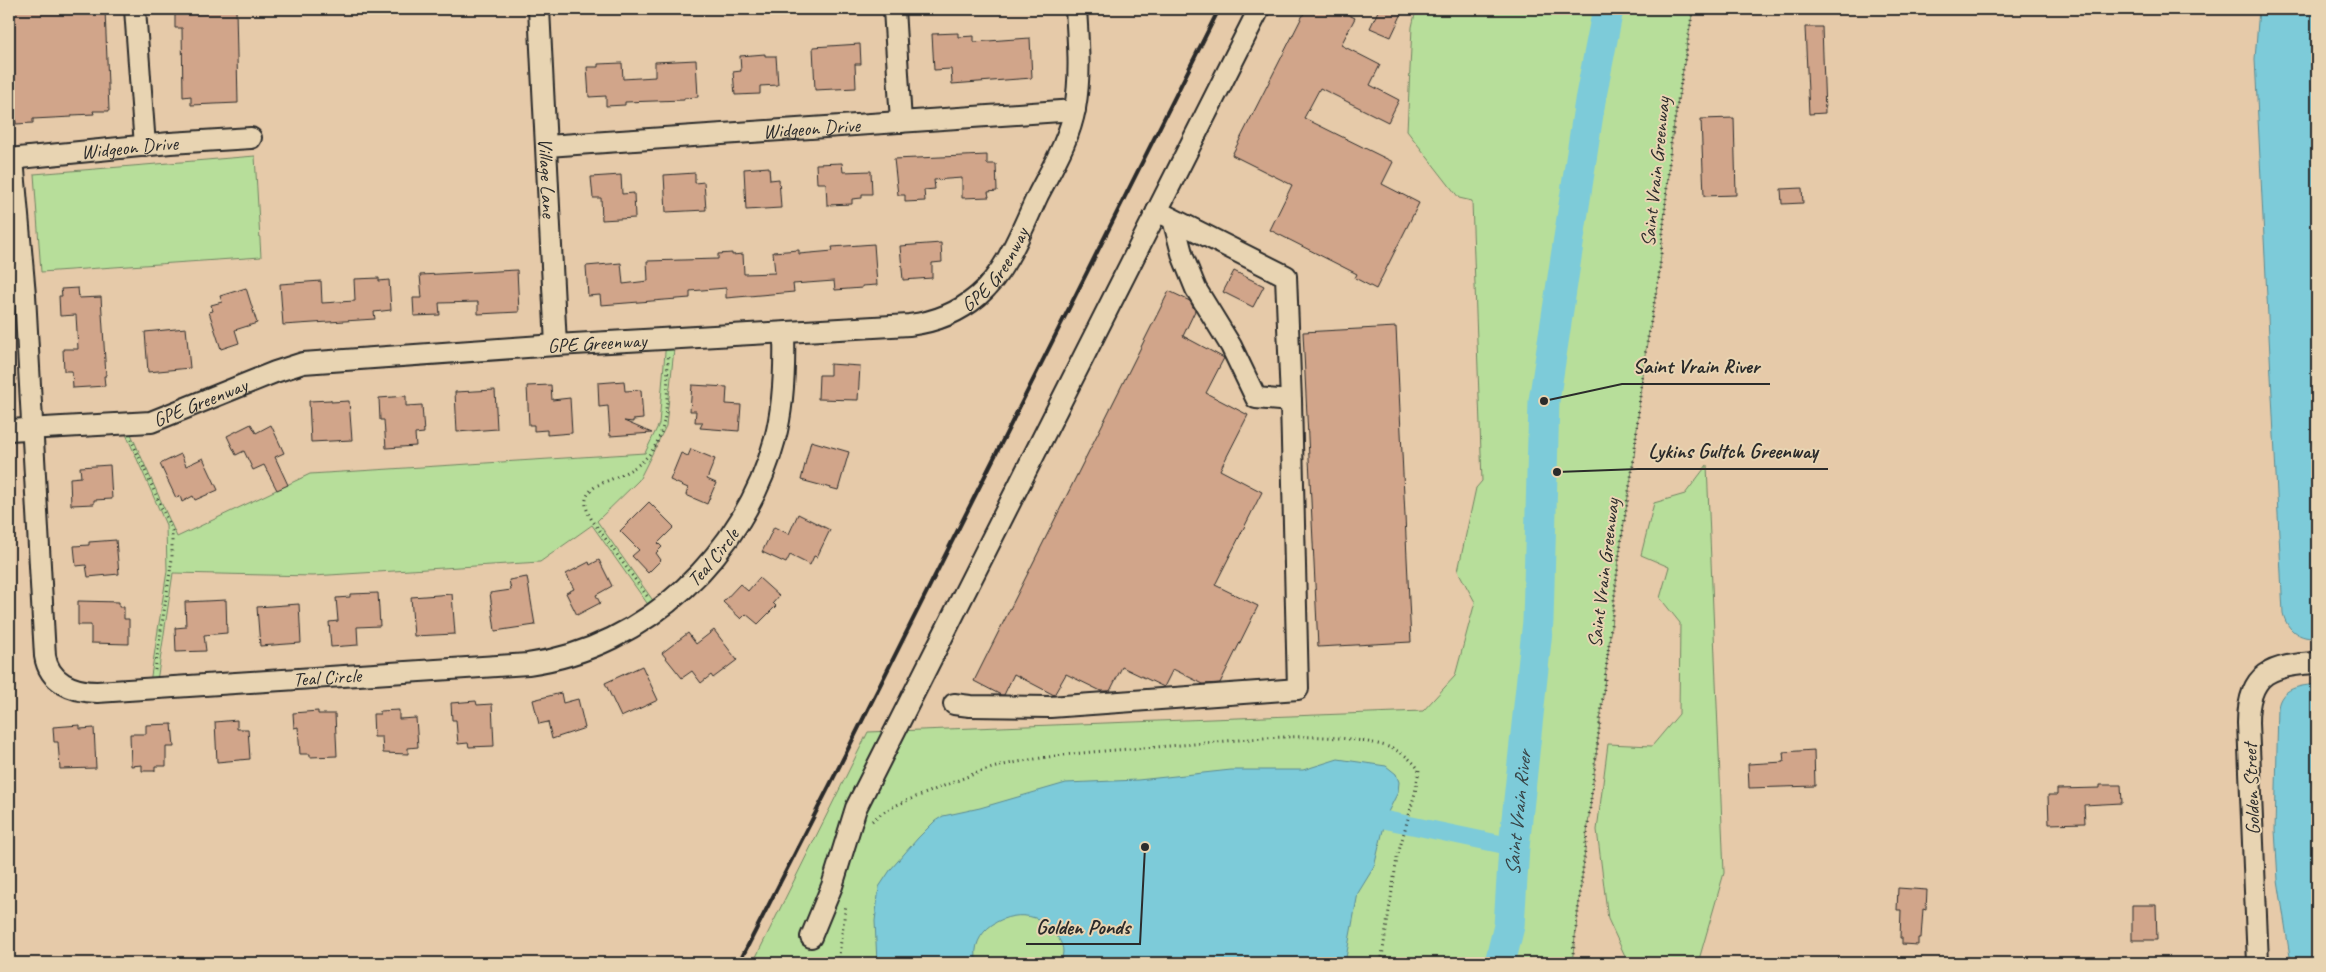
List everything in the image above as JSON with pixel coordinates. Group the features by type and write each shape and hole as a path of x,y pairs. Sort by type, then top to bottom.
{"street":[{"path":"135,9 145,146"},
{"name":"Village Lane","path":"539,9 556,345"},
{"path":"894,9 901,122"},
{"name":"GPE Greenway","path":"9,430 144,424 302,363 556,345 784,333 928,322 957,311 978,296 996,275 1011,250 1059,152 1075,110 1078,77 1076,9"},
{"path":"811,937 832,886 856,808 1165,215 1259,9"},
{"name":"Widgeon Drive","path":"547,146 1075,110"},
{"name":"Widgeon Drive","path":"11,159 251,138"},
{"name":"Teal Circle","path":"11,159 25,294 44,651 48,666 60,681 81,690 97,692 501,667 570,655 621,634 658,611 694,578 724,544 740,521 759,484 778,424 785,365 784,333"},
{"path":"954,704 1050,707 1298,689 1286,276 1165,215"},
{"path":"1165,215 1196,289 1231,346 1256,398 1291,401"},
{"name":"Golden Street","path":"2258,963 2248,723 2250,698 2257,682 2273,671 2294,664 2317,663"}],"path":[{"name":"Saint Vrain Greenway","path":"1572,963 1621,541 1634,458 1643,366 1659,276 1674,124 1692,9"},
{"path":"658,611 592,520 585,502 587,495 592,490 642,462 655,446 662,426 666,405 669,340"},
{"path":"124,425 172,531 172,559 152,688"},
{"path":"868,825 895,804 992,768 1053,758 1232,741 1330,739 1381,745 1398,751 1414,762 1419,770 1415,793 1403,833 1381,963"},
{"path":"838,963 846,903"}],"green space":[{"path":"1416,9 1693,9 1671,143 1659,276 1643,366 1634,458 1620,549 1572,963 753,963 868,732 1423,711 1455,676 1475,602 1458,571 1476,488 1482,481 1472,201 1459,198 1407,131 1412,27"},
{"path":"255,156 261,257 41,272 34,174"},
{"path":"675,339 666,426 639,480 597,521 659,609 654,613 592,525 540,562 313,576 173,573 156,688 149,689 167,571 166,525 122,425 127,425 177,537 310,474 645,453 659,424 666,340"},
{"path":"1707,465 1724,873 1698,963 1625,963 1626,958 1608,919 1597,830 1608,744 1652,746 1679,714 1680,623 1660,598 1669,567 1641,555 1654,503 1685,494"}],"water":[{"path":"2259,9 2317,9 2317,638 2305,637 2295,633 2288,625 2283,613 2255,59"},
{"path":"2317,684 2317,963 2291,963 2278,880 2275,830 2278,708 2280,701 2287,692 2298,687"},
{"path":"1338,759 1386,766 1396,774 1399,782 1398,792 1387,814 1374,867 1358,893 1345,963 1059,963 1063,949 1050,927 1035,918 1013,916 1002,919 984,932 978,941 976,951 977,963 877,963 875,921 879,887 891,869 918,838 935,821 943,816 980,808 1066,783 1138,780 1231,770 1303,770"}],"building":[{"path":"9,9 105,9 109,111 93,111 94,114 72,115 72,117 33,119 33,123 16,124 15,108 10,109 9,104"},
{"path":"236,9 238,103 191,105 191,96 183,97 182,28 175,28 175,10"},
{"path":"1306,9 1337,9 1355,18 1341,45 1380,65 1370,85 1399,100 1388,122 1320,88 1304,118 1393,162 1382,184 1419,203 1376,289 1355,278 1357,274 1270,230 1292,185 1232,155"},
{"path":"1379,9 1404,9 1391,37 1370,28"},
{"path":"1805,27 1822,27 1825,113 1809,114"},
{"path":"958,33 958,37 974,36 974,42 1030,38 1032,78 952,84 951,69 934,70 932,34"},
{"path":"860,44 861,64 855,64 856,88 815,90 813,47"},
{"path":"765,54 765,56 776,56 778,85 760,86 760,94 735,95 733,72 741,71 740,56"},
{"path":"696,60 698,97 684,98 684,100 625,102 625,105 606,106 606,96 589,97 587,67 598,67 598,64 622,63 623,79 655,77 655,62"},
{"path":"1734,118 1736,195 1704,196 1701,119"},
{"path":"987,155 987,164 996,164 997,191 988,192 989,197 962,198 962,178 934,180 935,189 924,190 925,201 905,202 905,195 898,195 894,159"},
{"path":"842,163 843,172 871,171 872,194 862,194 862,198 852,199 852,204 827,205 826,183 817,183 816,164"},
{"path":"769,167 770,180 779,179 781,208 746,210 744,169"},
{"path":"695,173 695,183 704,182 706,210 666,212 664,175"},
{"path":"621,175 622,194 634,193 635,218 602,220 601,198 593,198 591,177"},
{"path":"1802,188 1803,203 1782,204 1781,189"},
{"path":"941,243 942,262 932,263 932,278 903,280 900,246"},
{"path":"874,244 877,285 862,286 862,288 835,290 834,281 793,284 794,292 726,298 726,288 690,291 690,298 601,305 600,295 588,296 586,266 621,263 623,284 648,281 647,261 718,259 718,254 732,253 732,255 743,254 744,274 775,273 773,252 799,250 799,254 833,251 832,247"},
{"path":"517,270 519,312 478,314 478,302 439,303 440,315 414,316 413,298 422,298 420,275"},
{"path":"1234,271 1264,286 1253,307 1223,292"},
{"path":"379,278 379,281 389,280 391,310 374,312 375,319 283,325 280,284 321,281 322,303 355,301 354,279"},
{"path":"78,288 79,298 101,297 105,386 73,388 72,371 64,371 63,349 78,349 76,315 60,316 59,296 62,296 61,289"},
{"path":"246,288 257,323 235,330 239,343 221,349 209,312 213,311 211,305 222,302 220,296"},
{"path":"1169,291 1190,301 1195,311 1183,336 1224,358 1206,393 1248,415 1220,470 1262,492 1215,585 1258,606 1220,683 1203,684 1173,669 1164,687 1122,667 1110,691 1101,691 1066,674 1054,695 1014,674 1004,695 1001,695 974,681"},
{"path":"1396,327 1411,642 1318,647 1303,332"},
{"path":"186,328 190,368 148,372 145,332"},
{"path":"830,364 860,366 858,400 818,399 819,375 830,375"},
{"path":"624,381 625,391 641,390 643,419 633,420 633,422 624,421 652,433 610,436 608,406 599,407 598,383"},
{"path":"551,385 552,400 570,398 572,433 547,435 547,430 534,431 534,425 529,425 527,386"},
{"path":"692,385 727,387 726,404 741,405 739,431 700,428 703,422 695,422 696,411 690,411"},
{"path":"495,390 497,429 457,432 455,392"},
{"path":"406,396 406,406 422,405 424,433 415,434 416,446 386,448 384,420 380,420 379,398"},
{"path":"331,400 331,402 349,401 352,440 311,442 309,401"},
{"path":"251,424 256,433 271,425 284,453 275,457 288,485 277,490 264,465 253,470 244,451 236,455 227,436"},
{"path":"811,441 849,452 838,490 801,480"},
{"path":"691,449 715,459 707,479 716,483 707,504 686,495 688,488 670,480 681,453 688,456"},
{"path":"181,454 186,466 203,458 218,490 195,500 193,496 182,502 180,496 176,498 160,464"},
{"path":"110,465 112,499 94,500 94,504 71,505 70,478 81,477 80,467"},
{"path":"649,502 674,527 658,543 662,547 656,553 661,560 648,573 632,556 639,550 620,531"},
{"path":"798,514 830,530 817,557 814,556 810,565 790,555 786,563 762,552 774,527 789,534"},
{"path":"116,540 119,574 88,577 86,565 76,566 74,546 89,545 89,542"},
{"path":"599,560 612,586 596,595 600,603 577,615 566,593 574,589 566,574 589,562 590,565"},
{"path":"527,577 535,625 495,631 490,593 511,590 509,580"},
{"path":"759,578 779,596 773,603 776,606 758,624 746,614 741,619 723,602 740,584 748,591"},
{"path":"378,593 380,626 357,627 358,645 331,647 329,622 338,621 336,598 350,597 350,594"},
{"path":"452,594 455,634 414,636 411,597"},
{"path":"226,600 227,633 204,635 206,651 176,652 175,628 186,627 185,602"},
{"path":"78,601 119,602 119,607 124,607 124,619 129,619 129,644 91,643 91,625 78,625"},
{"path":"299,604 301,643 260,646 257,607"},
{"path":"714,630 737,660 713,678 711,675 701,683 692,671 682,678 662,653 688,633 696,644"},
{"path":"642,666 658,700 621,717 605,683"},
{"path":"561,693 563,703 578,699 585,728 552,739 548,722 539,724 533,700"},
{"path":"476,701 477,705 492,704 494,746 469,747 468,743 458,744 456,720 452,720 451,703"},
{"path":"399,710 399,719 416,718 418,747 408,748 408,754 383,753 382,737 374,737 373,714 380,714 380,711"},
{"path":"318,711 318,714 335,714 337,756 310,757 310,754 300,754 298,727 294,728 293,713"},
{"path":"237,720 237,729 248,729 250,759 217,762 215,722"},
{"path":"172,724 174,747 166,747 166,766 155,766 155,771 142,771 142,765 131,766 130,734 146,734 146,725"},
{"path":"80,725 80,729 94,728 96,768 60,769 58,742 54,742 53,727"},
{"path":"1814,750 1815,786 1749,788 1748,764 1784,762 1783,752"},
{"path":"2100,785 2121,785 2122,803 2084,805 2085,823 2049,824 2048,795 2057,795 2057,789 2100,788"},
{"path":"1898,888 1927,890 1926,910 1923,909 1921,938 1918,938 1918,945 1902,944 1902,938 1900,938 1901,910 1897,910"},
{"path":"2132,905 2156,905 2157,940 2132,940"}],"waterway":[{"name":"Saint Vrain River","path":"1500,963 1509,926 1514,847 1538,621 1544,401 1590,101 1608,9"},
{"path":"1386,820 1514,847"}],"railway":[{"path":"739,963 1219,9"}],"place":[{"name":"Saint Vrain River","path":"1544,401"},
{"name":"Lykins Gultch Greenway","path":"1557,472"},
{"name":"Golden Ponds","path":"1145,847"}]}
